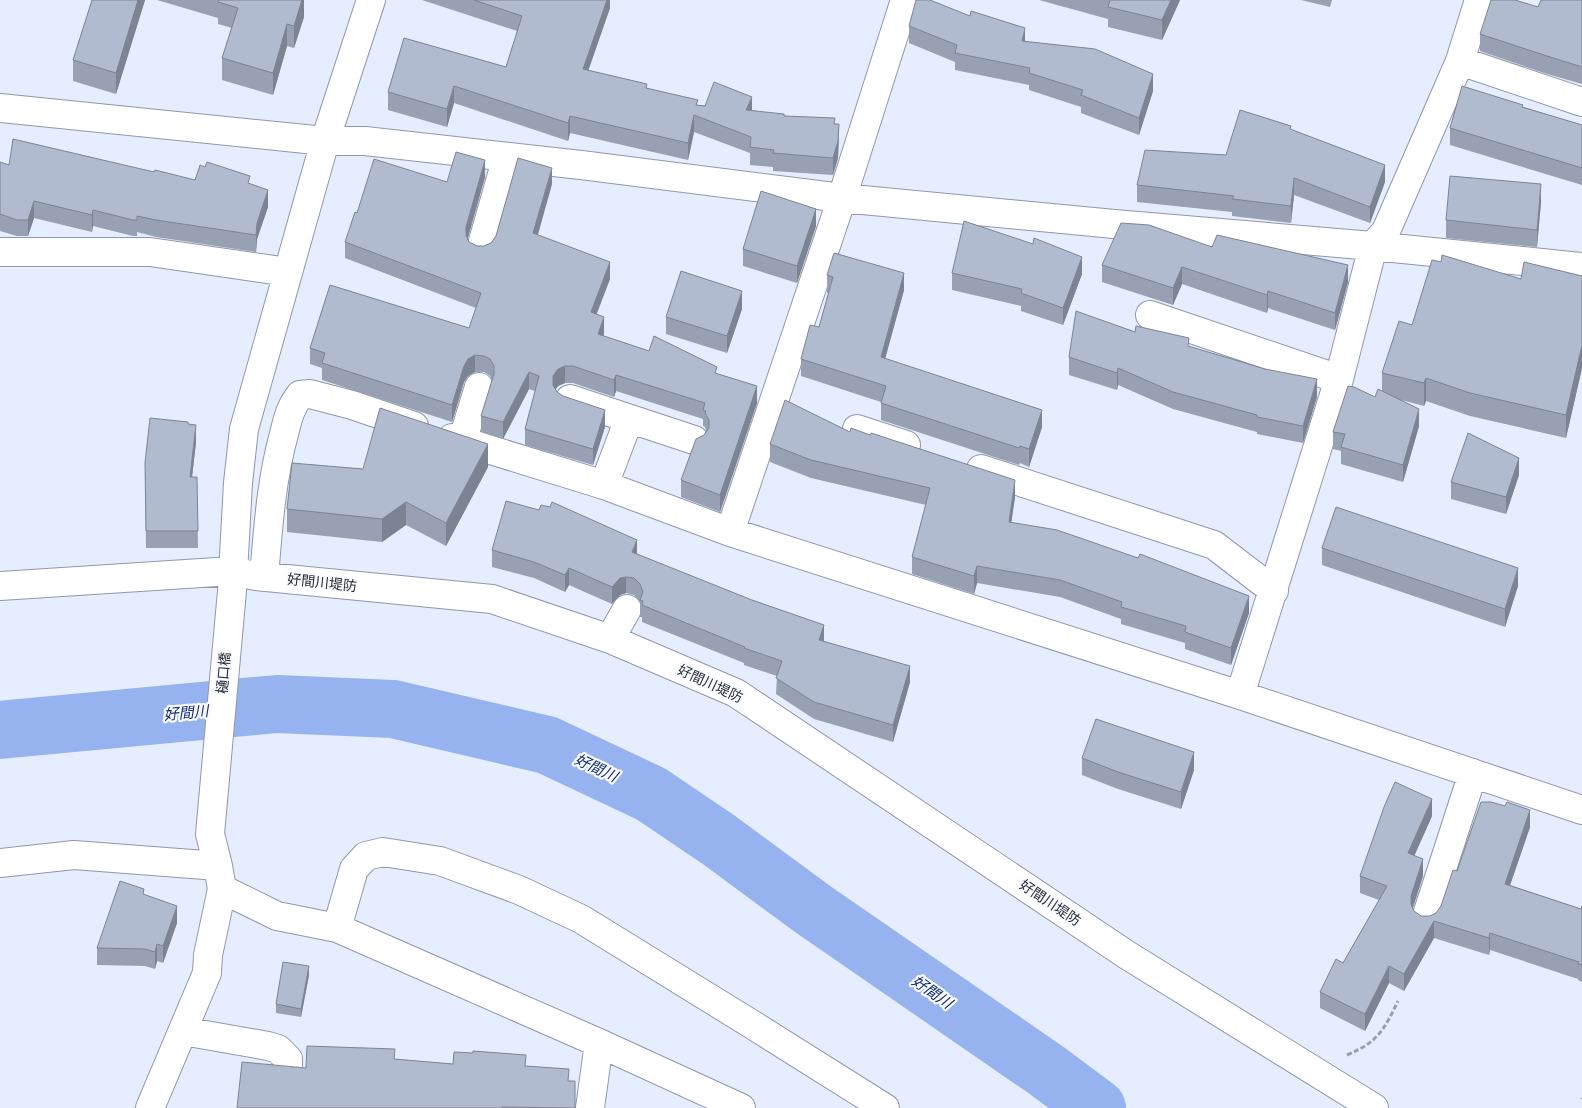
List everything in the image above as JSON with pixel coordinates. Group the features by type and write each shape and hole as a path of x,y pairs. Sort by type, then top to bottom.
{"street":[{"name":"樋口橋","path":"220,878 210,834 232,591 232,570 244,429 325,141 371,0"},
{"path":"730,532 842,198 905,0"},
{"path":"1240,695 1339,379 1373,246 1386,231 1460,60 1479,0"},
{"path":"1460,60 1582,102"},
{"path":"0,108 325,141 365,141 842,198 1373,246 1582,267"},
{"path":"481,248 507,157"},
{"path":"0,252 150,252 288,272"},
{"path":"1150,315 1339,379"},
{"path":"462,442 479,387"},
{"path":"264,577 273,485 281,445 291,406 300,395 310,394 352,405 462,442 604,485 730,532 1240,695 1582,810"},
{"path":"568,398 694,440"},
{"path":"604,485 629,419"},
{"path":"857,429 932,454"},
{"path":"961,463 1214,545 1274,591"},
{"name":"好間川堤防","path":"0,586 232,570 264,577 492,599 610,639 736,693 869,770 1127,955 1374,1108"},
{"path":"610,639 627,610"},
{"path":"1426,918 1473,773"},
{"path":"337,928 354,869 366,856 383,852 440,861 520,890 581,919 885,1108"},
{"path":"0,863 74,855 220,878 277,916 337,928 599,1043 727,1104"},
{"path":"150,1108 207,973 208,954 220,878"},
{"path":"183,1031 273,1047 288,1058 288,1068"},
{"path":"590,1108 599,1043"}],"path":[{"path":"1299,1061 1342,1056 1362,1048 1375,1039 1385,1027 1398,1001"}],"building":[{"path":"92,0 138,0 116,73 73,60"},
{"path":"219,0 302,0 294,26 287,24 273,73 222,58 238,8 218,2"},
{"path":"474,0 607,0 583,69 647,84 646,88 698,100 696,105 705,106 714,82 752,97 746,110 784,114 784,116 835,118 834,124 839,124 838,141 833,158 773,153 774,150 750,147 751,137 694,115 688,143 570,116 568,123 454,86 447,109 388,92 404,38 506,67 522,16"},
{"path":"916,0 930,0 970,16 971,11 1025,28 1022,41 1095,49 1153,74 1139,118 1081,95 1083,90 1029,73 1030,68 955,53 957,45 909,26"},
{"path":"1110,0 1171,0 1162,20 1108,7"},
{"path":"1491,0 1515,0 1538,7 1541,0 1582,0 1582,67 1480,34"},
{"path":"1462,86 1582,125 1582,168 1450,128"},
{"path":"1240,110 1291,126 1290,129 1385,165 1370,207 1294,178 1291,206 1232,199 1234,196 1137,185 1145,150 1226,155"},
{"path":"13,139 195,180 200,165 205,167 207,162 250,176 248,183 268,190 257,223 256,235 137,216 137,220 133,220 93,210 92,215 34,201 28,220 17,220 0,214 0,162 9,165"},
{"path":"456,152 485,160 466,227 466,235 469,242 477,246 484,246 491,243 496,236 518,158 552,168 533,233 610,262 591,312 604,317 598,334 649,351 654,336 717,367 715,373 757,386 720,495 681,480 696,439 704,435 709,428 706,411 703,410 705,403 616,375 614,380 573,366 565,366 558,369 553,376 553,385 557,392 563,396 605,410 593,449 525,429 539,376 529,372 503,422 481,416 494,374 494,366 490,359 484,356 475,355 468,359 452,405 322,363 325,353 310,348 330,285 469,328 481,293 345,242 355,212 357,213 374,159 447,182"},
{"path":"1450,176 1541,184 1537,230 1446,220"},
{"path":"761,191 816,209 797,266 743,249"},
{"path":"964,221 1033,244 1034,238 1082,257 1063,308 1021,293 1022,289 952,273"},
{"path":"1121,223 1149,225 1212,247 1217,235 1348,265 1335,313 1268,291 1267,295 1182,267 1173,288 1102,265"},
{"path":"834,253 904,273 881,357 1042,410 1029,449 1020,446 1019,448 881,403 886,386 801,359 810,325 819,327 833,277 827,275"},
{"path":"1442,255 1521,279 1524,262 1582,276 1582,345 1566,415 1470,393 1426,378 1424,383 1382,373 1399,321 1412,325 1432,260 1441,262"},
{"path":"681,271 742,291 727,336 666,317"},
{"path":"1076,311 1135,332 1136,326 1189,338 1188,346 1265,369 1317,379 1303,426 1257,417 1257,415 1173,392 1118,368 1117,373 1069,357"},
{"path":"1348,386 1375,397 1378,389 1419,409 1403,465 1341,447 1345,434 1333,432"},
{"path":"785,400 850,432 851,428 870,435 871,433 1015,480 1009,522 1057,530 1138,558 1140,554 1249,596 1231,648 1185,632 1186,626 1121,607 1122,602 1060,580 977,566 974,576 912,557 930,488 811,460 770,444"},
{"path":"380,408 488,444 446,523 406,502 382,519 287,509 292,463 363,469"},
{"path":"150,418 188,422 188,424 196,425 190,477 197,477 198,531 146,531 145,463"},
{"path":"1468,433 1519,458 1506,497 1451,482"},
{"path":"506,501 539,510 541,505 550,507 552,502 637,540 632,552 752,600 824,625 819,640 910,666 893,725 814,702 776,678 782,661 744,648 642,605 643,601 640,600 643,592 640,584 634,578 620,578 612,587 569,568 565,575 534,562 492,550"},
{"path":"1336,507 1518,568 1505,609 1322,548"},
{"path":"1096,719 1194,752 1181,792 1118,772 1082,758"},
{"path":"1395,782 1432,799 1408,853 1423,859 1411,896 1411,904 1414,911 1421,916 1430,916 1436,913 1441,906 1453,870 1457,871 1481,802 1491,802 1505,806 1507,802 1530,810 1505,884 1581,909 1582,906 1582,965 1578,964 1579,962 1490,933 1489,938 1434,921 1404,974 1389,966 1365,1014 1320,992 1336,959 1343,963 1387,886 1360,876 1384,807"},
{"path":"120,881 144,889 143,894 177,906 163,946 157,944 155,952 145,949 97,948"},
{"path":"283,962 309,966 301,1009 276,1004"},
{"path":"307,1046 395,1049 394,1059 453,1064 454,1052 473,1053 473,1051 526,1055 525,1066 569,1069 568,1081 575,1081 575,1108 237,1108 242,1062 306,1068"}],"waterway":[{"name":"好間川","path":"0,730 277,704 393,709 547,745 651,794 719,840 814,910 1046,1070 1097,1108"}]}
